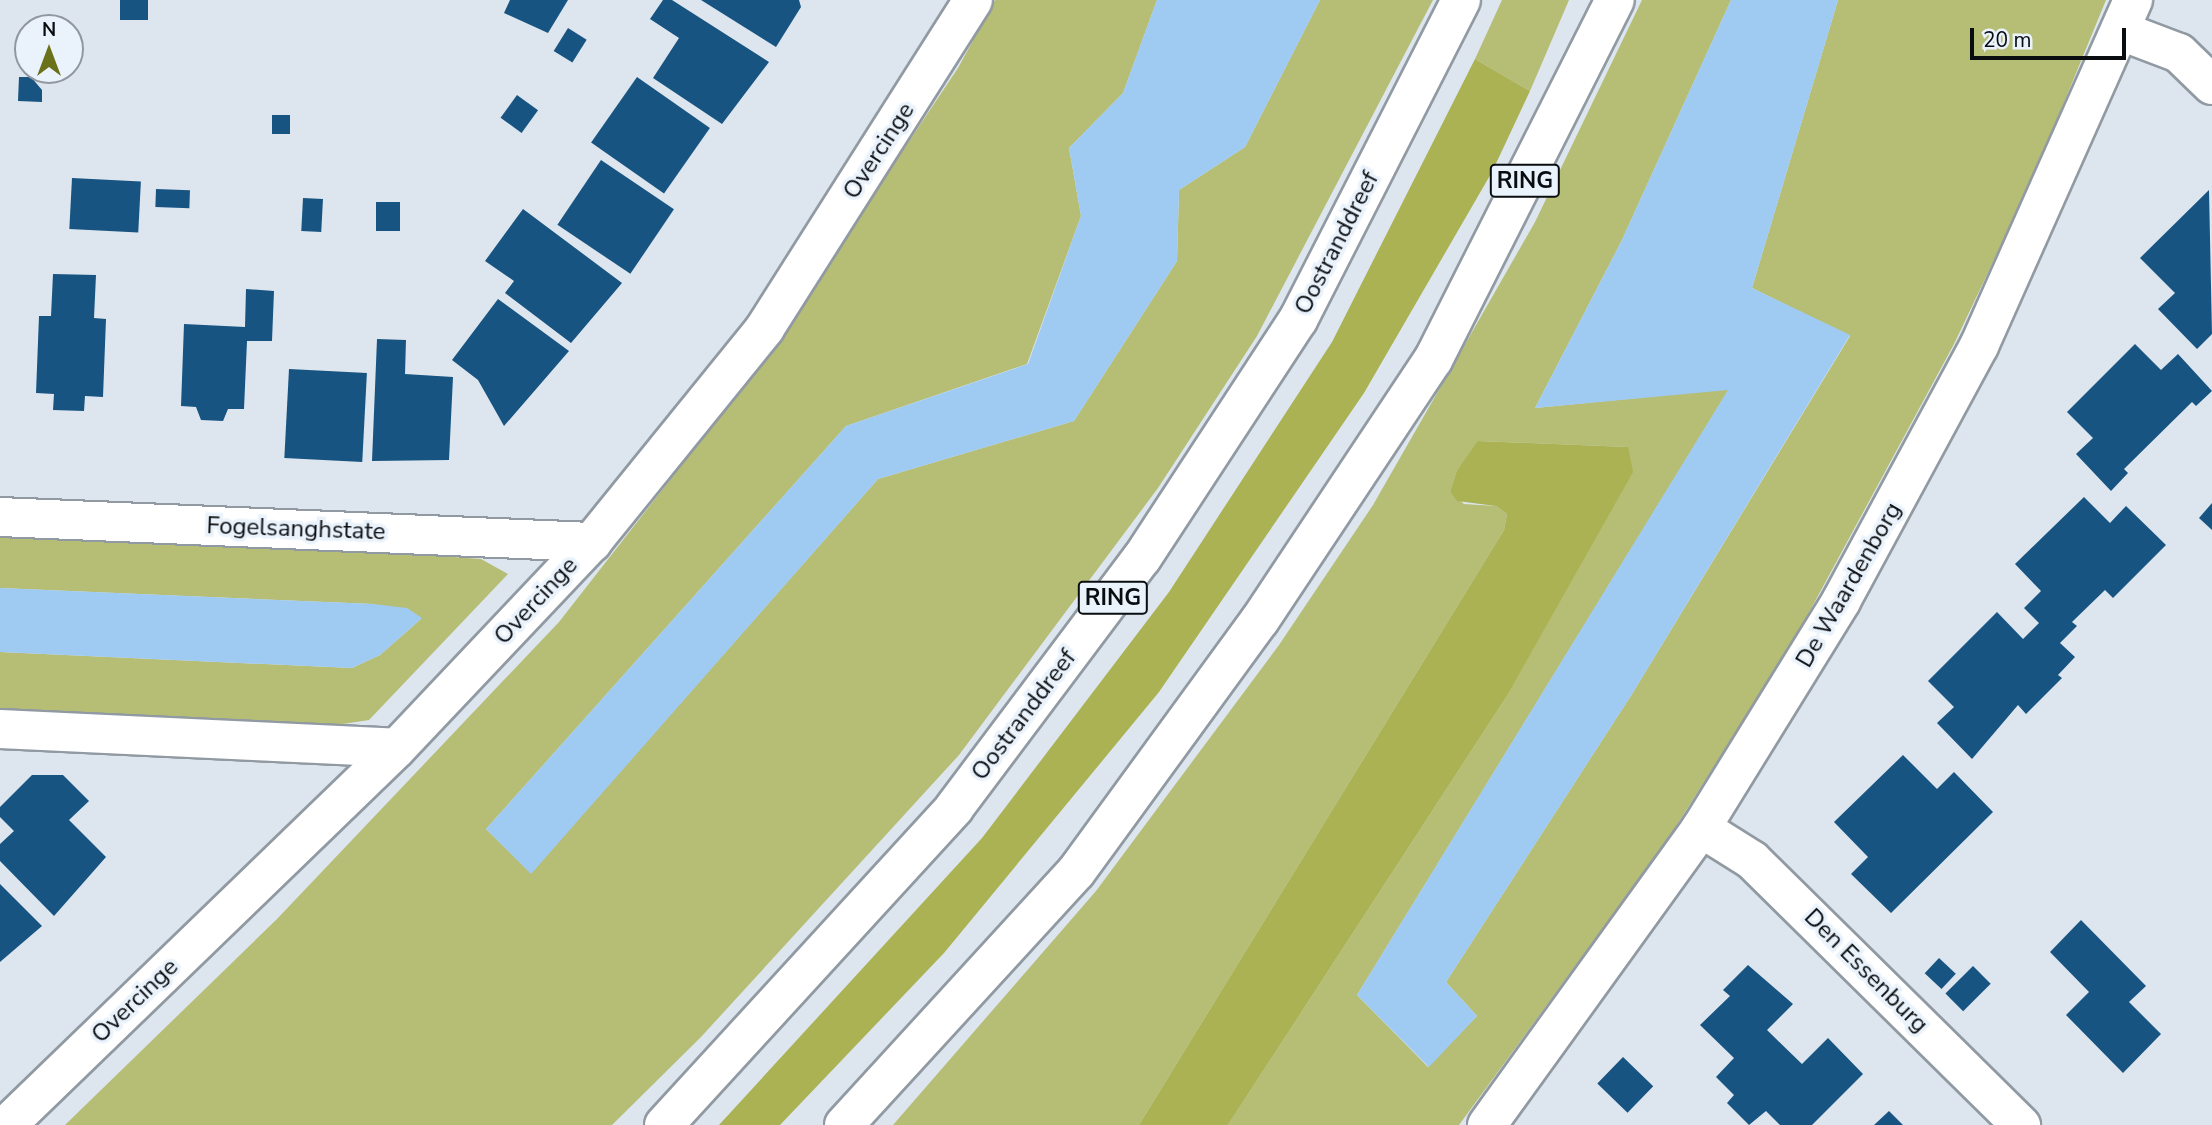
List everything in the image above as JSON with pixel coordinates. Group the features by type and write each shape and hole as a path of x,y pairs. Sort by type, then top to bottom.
{"street":[{"name":"Overcinge","path":"7,1125 397,748 592,542 765,328 972,0"},
{"name":"Oostranddreef","path":"664,1125 954,808 1142,558 1298,320 1461,0"},
{"name":"RING","path":"844,1125 1076,872 1260,620 1433,360 1615,0"},
{"path":"2127,16 2179,53 2212,85"},
{"name":"De Waardenborg","path":"1487,1125 1702,828 1802,670 1928,443 1984,334 2127,16"},
{"name":"Fogelsanghstate","path":"0,517 592,542"},
{"path":"0,729 397,748"},
{"name":"Den Essenburg","path":"1702,828 1752,860 2021,1125"}],"green space":[{"path":"995,0 1157,0 1123,93 1069,148 1081,216 1027,364 846,426 486,829 531,873 878,479 1074,421 1177,261 1179,190 1245,147 1320,0 1433,0 1257,336 1158,488 959,755 701,1037 612,1125 65,1125 277,919 559,622 759,366 958,68"},
{"path":"1502,0 1569,0 1530,91 1475,59"},
{"path":"1642,0 1731,0 1621,242 1535,408 1729,389 1357,995 1428,1067 1477,1016 1446,982 1632,694 1850,336 1752,288 1838,0 2106,0 2033,178 1954,344 1793,642 1666,842 1459,1125 1228,1125 1505,699 1628,447 1479,441 1457,470 1450,491 1464,504 1496,506 1507,514 1504,530 1139,1125 893,1125 1096,891 1279,645 1373,505 1535,222"},
{"path":"1475,59 1530,91 1492,172 1364,393 1159,692 944,953 780,1125 719,1125 982,838 1169,592 1332,342"},
{"path":"1478,441 1628,447 1633,472 1505,699 1228,1125 1139,1125 1504,530 1507,514 1496,506 1457,501 1450,491 1457,470"},
{"path":"0,537 481,559 508,574 369,720 323,727 0,714 0,652 352,668 380,655 421,619 373,604 0,588"}],"water":[{"path":"1157,0 1320,0 1245,147 1179,190 1177,261 1074,421 878,479 531,874 486,829 846,426 1028,364 1081,216 1069,148 1123,93"},
{"path":"1731,0 1838,0 1752,288 1850,335 1632,694 1446,982 1477,1016 1429,1067 1357,995 1728,390 1535,408 1621,242"},
{"path":"0,588 373,604 407,608 422,618 380,655 352,668 0,652"}],"building":[{"path":"120,0 148,0 148,20 120,20"},
{"path":"510,0 568,0 548,33 504,13"},
{"path":"663,0 672,0 769,62 722,124 653,78 679,38 650,19"},
{"path":"701,0 799,0 801,7 776,47"},
{"path":"568,28 587,40 572,63 554,51"},
{"path":"637,77 710,128 664,194 591,143"},
{"path":"19,84 37,84 42,90 42,102 18,101"},
{"path":"517,95 538,110 522,133 501,118"},
{"path":"272,115 290,115 290,134 272,134"},
{"path":"601,160 674,209 630,274 557,225"},
{"path":"72,178 141,182 138,233 69,229"},
{"path":"156,189 190,190 189,208 155,207"},
{"path":"2209,190 2212,334 2197,349 2158,309 2175,293 2140,258"},
{"path":"303,198 323,199 321,232 301,231"},
{"path":"376,202 400,202 400,231 376,231"},
{"path":"523,209 622,283 571,343 505,293 514,281 485,261"},
{"path":"53,274 96,275 94,318 106,319 103,397 85,396 84,411 53,410 54,394 36,393 39,316 51,316"},
{"path":"246,289 274,291 272,341 247,341 244,409 228,409 223,421 201,420 196,407 181,406 184,324 245,327"},
{"path":"498,299 569,351 504,426 478,380 452,360"},
{"path":"377,339 406,340 405,374 453,377 449,460 372,461"},
{"path":"2135,344 2161,370 2178,354 2212,391 2196,406 2192,402 2124,469 2128,473 2111,491 2076,454 2093,438 2067,412"},
{"path":"289,369 367,373 362,462 284,458"},
{"path":"2084,497 2110,523 2126,506 2166,545 2113,598 2105,590 2072,622 2077,626 2060,643 2075,657 2058,675 2062,678 2026,714 2018,705 1972,759 1937,723 1954,707 1928,681 1997,612 2023,639 2039,623 2024,608 2041,591 2015,564"},
{"path":"2212,503 2212,530 2199,518"},
{"path":"1903,755 1937,789 1954,772 1993,812 1891,913 1851,874 1868,857 1834,822"},
{"path":"32,775 63,775 89,801 69,820 106,857 54,916 0,861 0,844 14,831 0,817 0,807"},
{"path":"0,884 42,926 0,962"},
{"path":"2081,920 2146,986 2129,1002 2161,1034 2123,1073 2066,1015 2089,992 2050,952"},
{"path":"1939,958 1956,974 1941,989 1925,973"},
{"path":"1748,965 1793,1004 1767,1030 1802,1064 1828,1038 1863,1074 1812,1125 1780,1125 1766,1111 1749,1125 1727,1103 1734,1095 1716,1077 1734,1058 1700,1025 1730,996 1723,990"},
{"path":"1973,966 1991,984 1963,1011 1945,994"},
{"path":"1623,1057 1653,1086 1628,1113 1597,1084"},
{"path":"1889,1111 1903,1125 1874,1125"}]}
